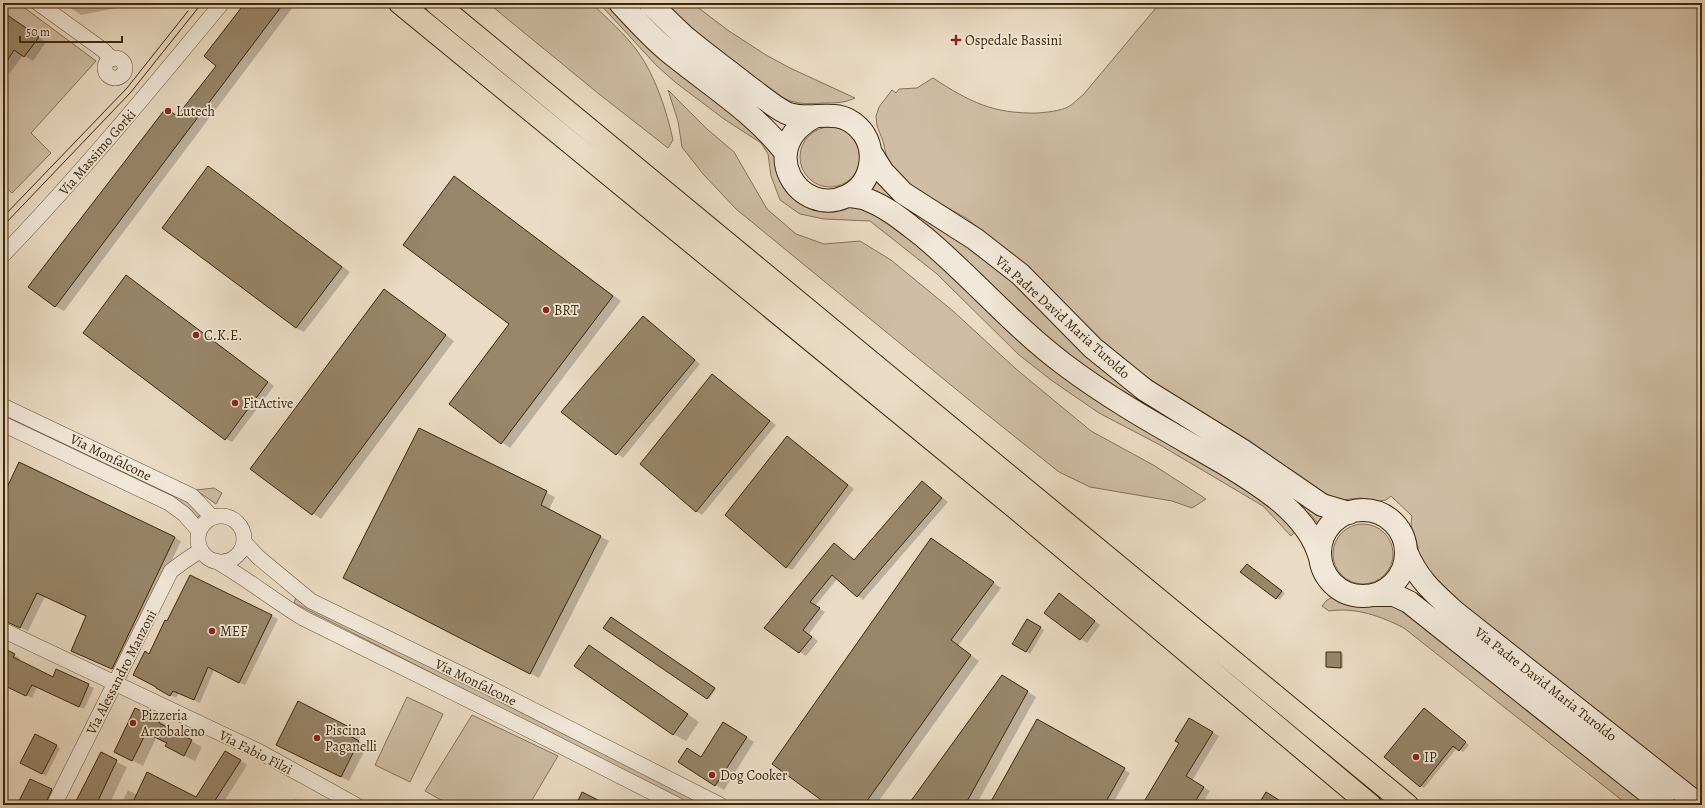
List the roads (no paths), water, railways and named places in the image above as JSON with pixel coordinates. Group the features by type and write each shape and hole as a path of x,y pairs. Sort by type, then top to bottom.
{"highway":[{"path":"400,3 1011,504 1370,805"},
{"path":"436,3 1408,805"}],"street":[{"path":"38,3 103,50 112,59"},
{"name":"Via Massimo Gorki","path":"188,45 215,3"},
{"name":"Via Massimo Gorki","path":"3,255 61,194 222,3"},
{"path":"620,3 666,50 743,109 772,136 786,153"},
{"path":"650,3 685,37 763,97 788,114 814,117 826,115 839,116 850,121 859,128 866,137 871,153 870,166 866,178 858,189 848,196 835,200 822,200 810,196 799,189 791,178 786,166 788,142 794,131 803,123 814,117"},
{"name":"Via Padre David Maria Turoldo","path":"871,153 886,176 903,193 975,239 1020,274 1093,348 1145,390 1242,450 1322,505 1349,513"},
{"name":"Via Padre David Maria Turoldo","path":"848,196 868,200 883,207 909,225 942,253 1022,330 1065,365 1111,397 1270,492 1302,524 1317,547 1320,558"},
{"name":"Via Monfalcone","path":"3,406 192,496 212,517"},
{"name":"Via Monfalcone","path":"3,424 169,503 184,514 199,531"},
{"path":"1367,511 1385,517 1399,530 1406,551 1405,560 1400,575 1389,587 1374,595 1357,596 1341,590 1329,579 1320,558 1320,550 1325,534 1335,521 1349,513 1367,511"},
{"path":"222,516 230,518 237,522 244,534 244,542 240,553 234,558 224,562 208,558 201,550 198,539 199,531 205,522 212,517 222,516"},
{"name":"Via Monfalcone","path":"244,542 258,557 311,601 490,688 720,805"},
{"name":"Via Alessandro Manzoni","path":"54,805 171,571 201,550"},
{"name":"Via Padre David Maria Turoldo","path":"1406,551 1415,572 1423,582 1456,613 1699,805"},
{"name":"Via Monfalcone","path":"216,561 232,570 280,604 303,618 548,739 677,805"},
{"name":"Via Padre David Maria Turoldo","path":"1374,595 1394,595 1409,602 1664,805"},
{"name":"Via Fabio Filzi","path":"3,630 260,752 356,805"}],"tram line":[{"path":"3,226 131,92 202,3"},
{"path":"3,217 127,88 188,11"}],"place":[{"name":"Ospedale Bassini","path":"956,40"},
{"name":"Lutech","path":"168,111"},
{"name":"BRT","path":"546,310"},
{"name":"C.K.E.","path":"196,335"},
{"name":"FitActive","path":"235,403"},
{"name":"MEF","path":"212,631"},
{"name":"Pizzeria Arcobaleno","path":"133,723"},
{"name":"Piscina Paganelli","path":"317,738"},
{"name":"IP","path":"1416,757"},
{"name":"Dog Cooker","path":"712,775"}]}
